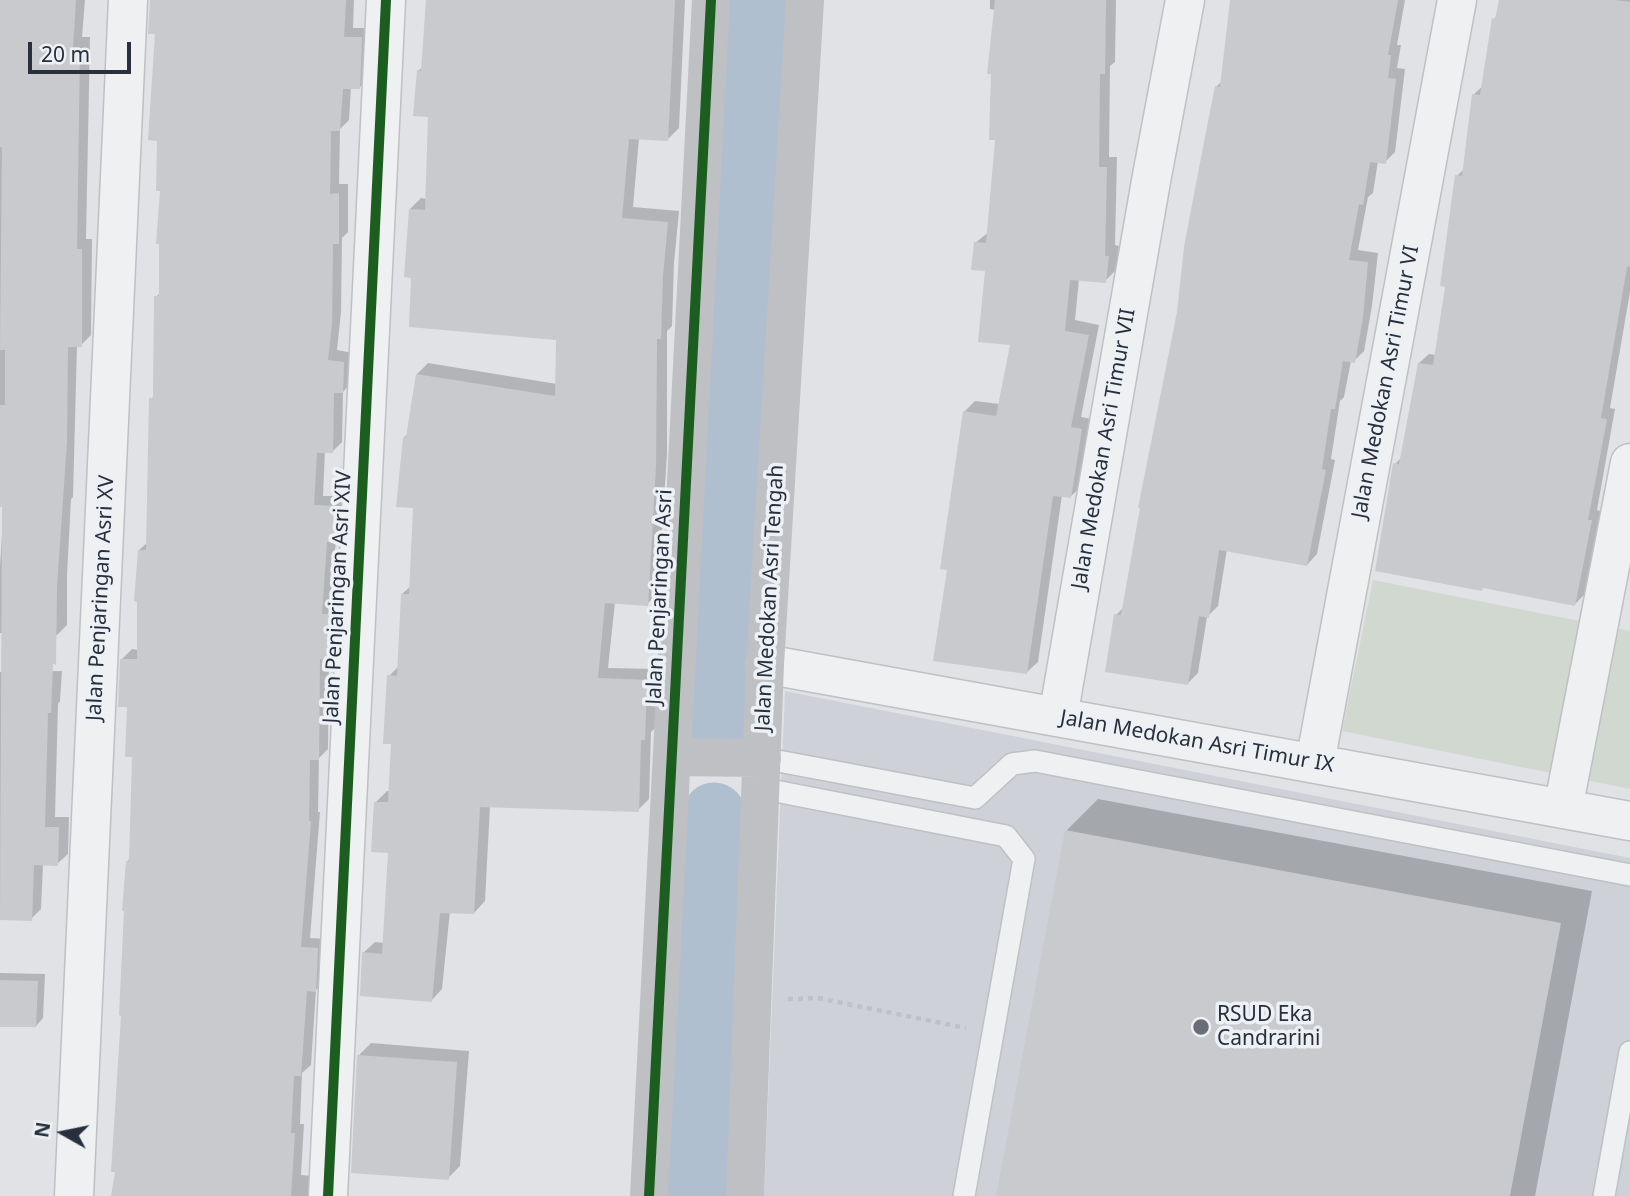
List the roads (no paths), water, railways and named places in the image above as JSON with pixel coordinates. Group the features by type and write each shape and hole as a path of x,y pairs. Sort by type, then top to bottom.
{"street":[{"name":"Jalan Penjaringan Asri XV","path":"74,1196 128,0"},
{"name":"Jalan Penjaringan Asri XIV","path":"328,1196 386,0"},
{"name":"Jalan Penjaringan Asri","path":"649,1196 711,0"},
{"name":"Jalan Medokan Asri Tengah","path":"745,1196 765,664 805,0"},
{"name":"Jalan Medokan Asri Timur VII","path":"1151,181 1160,0"},
{"name":"Jalan Medokan Asri Timur VII","path":"1058,718 1185,0"},
{"name":"Jalan Medokan Asri Timur VI","path":"1315,764 1457,0"},
{"path":"1563,809 1630,463"},
{"name":"Jalan Medokan Asri Timur IX","path":"765,664 1630,821"},
{"path":"671,757 761,773"}],"lane":[{"path":"970,830 975,799 1012,764 1035,761 1630,875"},
{"path":"761,773 975,799"},
{"path":"761,773 970,830 1006,836 1024,859 964,1196"},
{"path":"1604,1196 1630,1052"}],"waterway":[{"path":"719,727 756,0"},
{"path":"695,1196 714,814"}],"place":[{"name":"RSUD Eka Candrarini","path":"1201,1027"}]}
